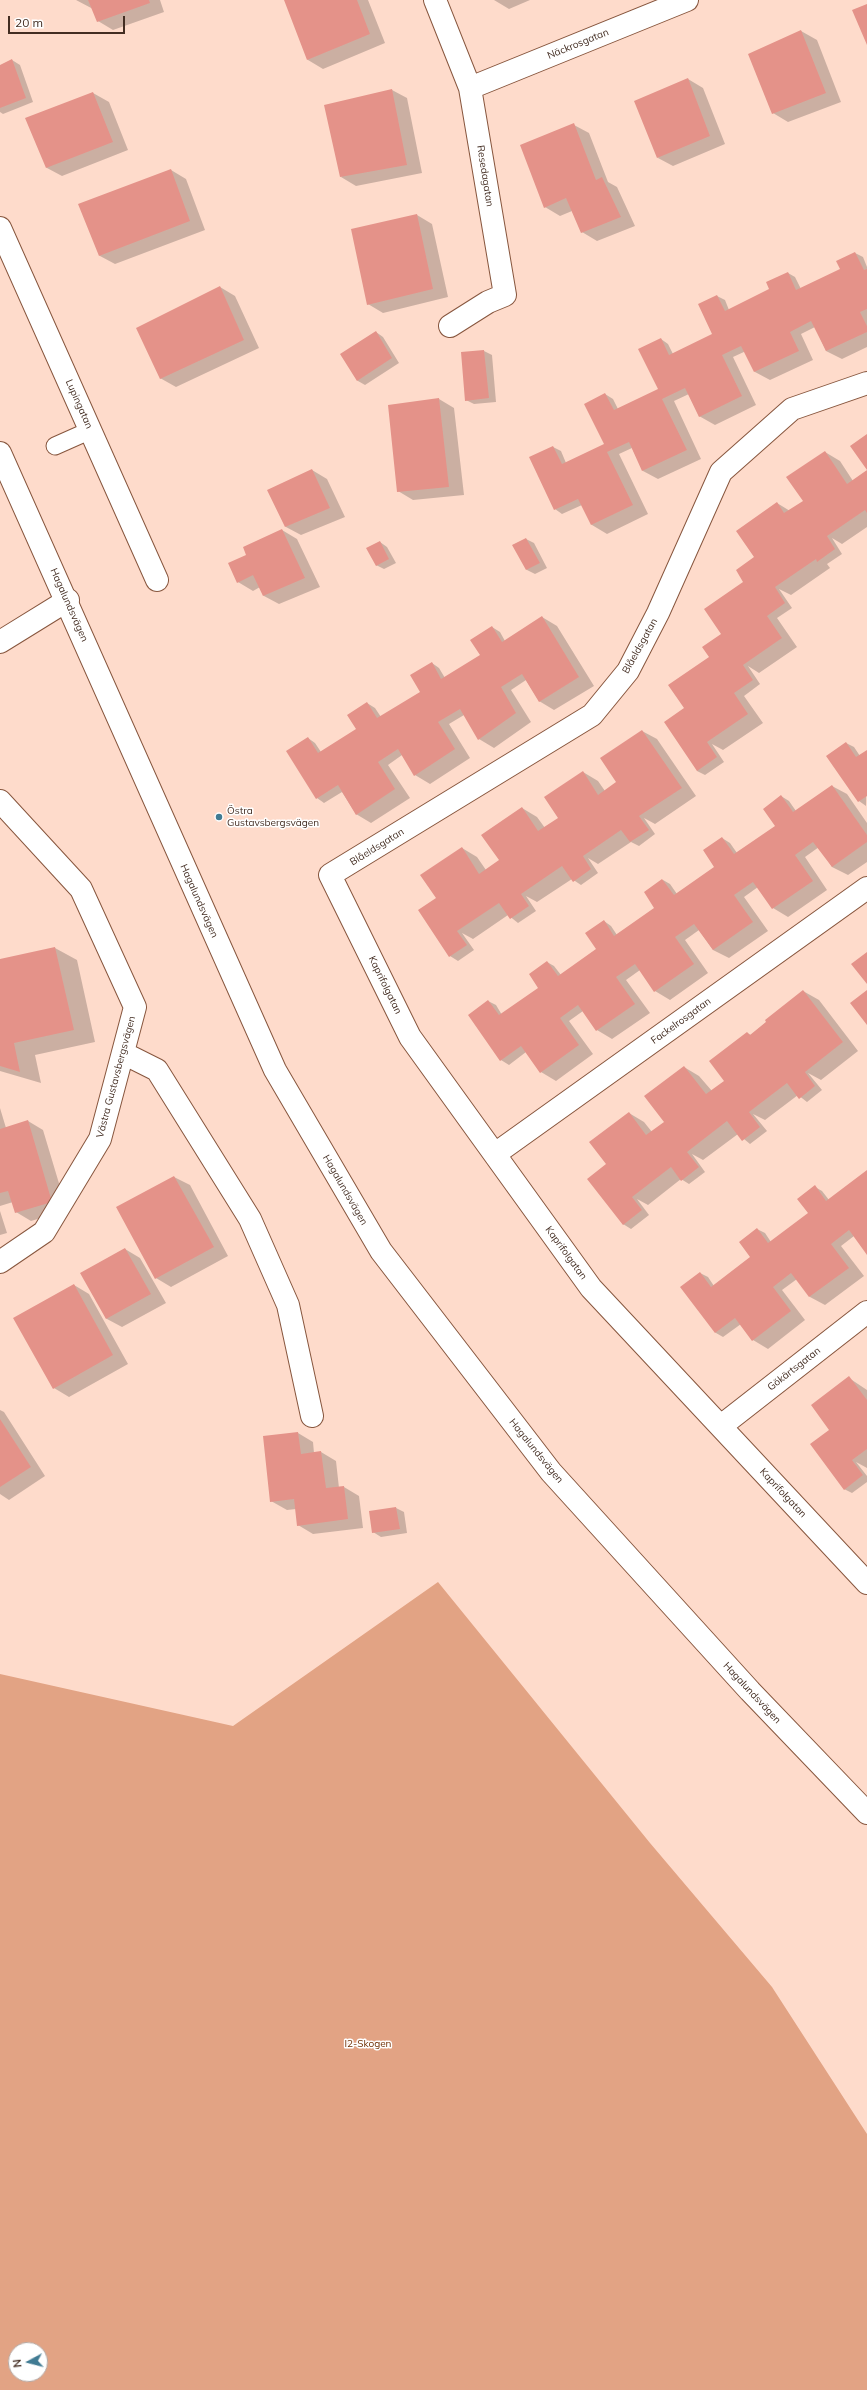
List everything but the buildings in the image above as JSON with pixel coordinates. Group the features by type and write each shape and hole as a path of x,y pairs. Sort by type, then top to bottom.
{"street":[{"name":"Resedagatan","path":"435,0 470,88 504,295 488,302 450,326"},
{"name":"Näckrosgatan","path":"470,88 686,0"},
{"name":"Lupingatan","path":"0,228 157,580"},
{"name":"Blåeldsgatan","path":"330,876 592,715 628,671 658,613 721,472 792,409 867,383"},
{"name":"Hagalundsvägen","path":"0,453 68,600 178,855 276,1070 381,1251 551,1472 750,1691 867,1813"},
{"path":"0,642 68,600"},
{"name":"Västra Gustavsbergsvägen","path":"0,801 81,889 135,1007 100,1139 44,1232 0,1262"},
{"name":"Kaprifolgatan","path":"330,876 410,1037 591,1288 867,1583"},
{"name":"Fackelrosgatan","path":"495,1154 867,888"},
{"path":"123,1054 157,1070 250,1219 288,1305 312,1416"},
{"name":"Gökärtsgatan","path":"721,1426 867,1312"}],"lane":[{"path":"55,446 91,430"}],"green space":[{"name":"I2-Skogen","path":"438,1582 650,1843 772,1987 867,2134 867,2390 0,2390 0,1674 233,1726"}],"place":[{"name":"Östra Gustavsbergsvägen","path":"219,817"}]}
